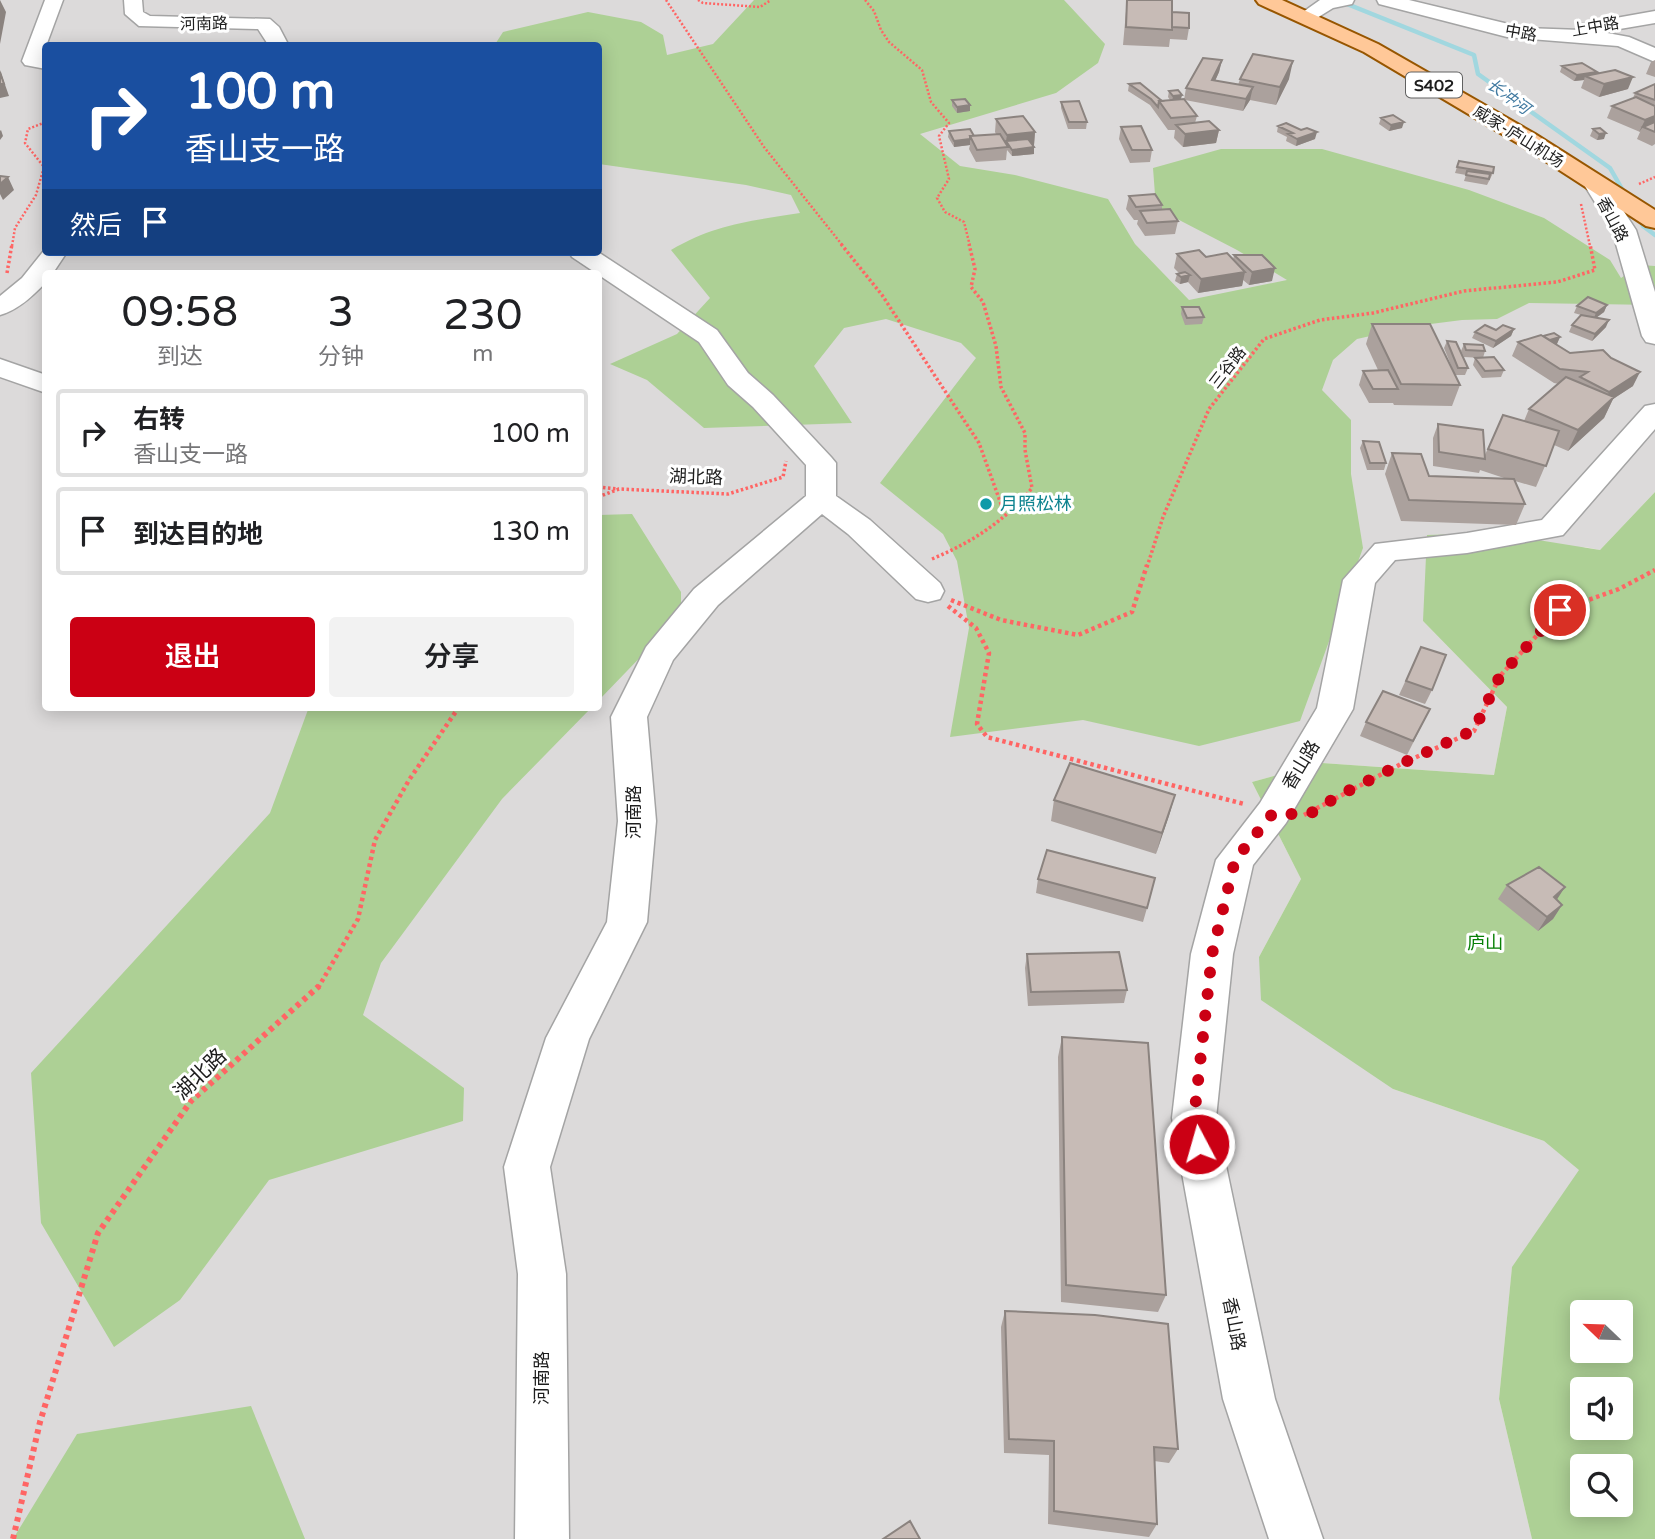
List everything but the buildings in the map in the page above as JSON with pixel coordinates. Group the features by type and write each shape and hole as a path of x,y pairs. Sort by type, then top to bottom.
{"main road":[{"name":"威家-庐山机场","path":"1266,0 1371,48 1527,139 1648,217"}],"street":[{"path":"42,62 32,61 54,0"},
{"name":"河南路","path":"133,0 134,14 146,22 262,23 272,32 277,42"},
{"path":"1305,17 1327,4 1345,0"},
{"name":"中路","path":"1386,0 1507,31 1619,41 1645,48 1655,56"},
{"name":"上中路","path":"1536,35 1655,17"},
{"name":"香山路","path":"1594,183 1623,230 1655,336"},
{"path":"587,256 708,335 738,379 763,401 821,463 821,499 859,527 917,581"},
{"path":"0,307 23,291 42,271"},
{"path":"0,367 42,383"},
{"name":"香山路","path":"1296,1539 1249,1399 1194,1118 1212,954 1235,860 1273,813 1335,709 1359,580 1386,551 1467,543 1552,528 1655,412"},
{"name":"河南路","path":"542,1539 542,1273 527,1167 568,1038 627,922 637,821 629,717 658,655 706,597 821,499"}],"path":[{"path":"666,0 764,147 882,295 979,443 1001,504 1013,513"},
{"path":"698,0 704,3 761,7 771,0"},
{"path":"865,0 874,7 879,27 901,55 922,70 931,102 949,123 939,136 949,179 937,198 946,212 964,222 975,269 971,287 983,302 996,346 1001,387 1025,433 1025,450 1032,488 1013,513 917,581 976,628 989,653 978,724 987,737 1177,785 1273,813 1308,815 1340,795 1474,730 1500,676 1560,610 1619,589 1655,570"},
{"path":"42,124 28,129 25,143 42,164"},
{"path":"0,282 7,273 15,228 36,195 42,174"},
{"name":"三谷路","path":"917,581 1001,620 1078,635 1132,612 1163,517 1209,409 1264,339 1320,320 1373,313 1464,290 1557,282 1595,270 1579,207 1594,183"},
{"name":"湖北路","path":"602,496 619,489 728,494 783,477 786,462 781,450"},
{"path":"602,487 619,489"},
{"name":"湖北路","path":"13,1539 40,1422 98,1233 191,1101 322,984 358,919 376,840 409,780 456,711"}],"shaded area":[{"path":"0,0 1655,0 1655,492 1600,550 1585,547 1423,621 1507,707 1494,775 1322,763 1252,782 1301,879 1259,957 1393,1089 1544,1141 1580,1170 1512,1268 1499,1399 1532,1539 0,1539"}],"green space":[{"path":"754,0 1064,0 1105,44 1098,63 1056,93 920,134 960,166 1015,175 1108,199 1135,244 1189,300 1287,280 1237,250 1156,208 1153,168 1221,149 1322,149 1469,190 1544,218 1610,260 1621,278 1640,265 1655,266 1655,305 1529,303 1497,319 1415,326 1357,339 1333,360 1322,390 1351,420 1351,474 1363,548 1300,721 1199,746 1083,720 950,737 969,628 957,561 943,534 880,483 976,358 961,343 886,319 844,328 814,366 852,423 704,428 647,380 610,364 677,334 710,298 671,250 718,229 800,213 791,195 746,185 602,164 602,42 497,42 503,32 588,12 641,22 663,35 667,55 713,44"},
{"name":"庐山","path":"1655,492 1655,1539 1532,1539 1499,1399 1512,1267 1579,1170 1544,1141 1393,1089 1261,1000 1259,957 1301,879 1252,782 1322,763 1494,775 1507,707 1423,621 1427,535 1495,533 1600,550"},
{"path":"632,514 681,592 681,615 602,697 602,515"},
{"path":"308,711 588,711 502,799 381,963 363,1015 464,1088 463,1121 269,1180 180,1300 114,1347 41,1223 31,1073 270,813"},
{"path":"251,1406 305,1539 13,1539 77,1434"}],"waterway":[{"name":"长冲河","path":"1337,0 1474,55 1478,74 1610,168 1626,196"},
{"name":"长冲河","path":"1638,216 1643,226 1655,235"}],"place":[{"name":"月照松林","path":"986,504"}],"route":[{"path":"1199,1144 1194,1118 1212,954 1235,860 1273,813 1308,815 1340,795 1474,730 1500,676 1560,610"}]}
